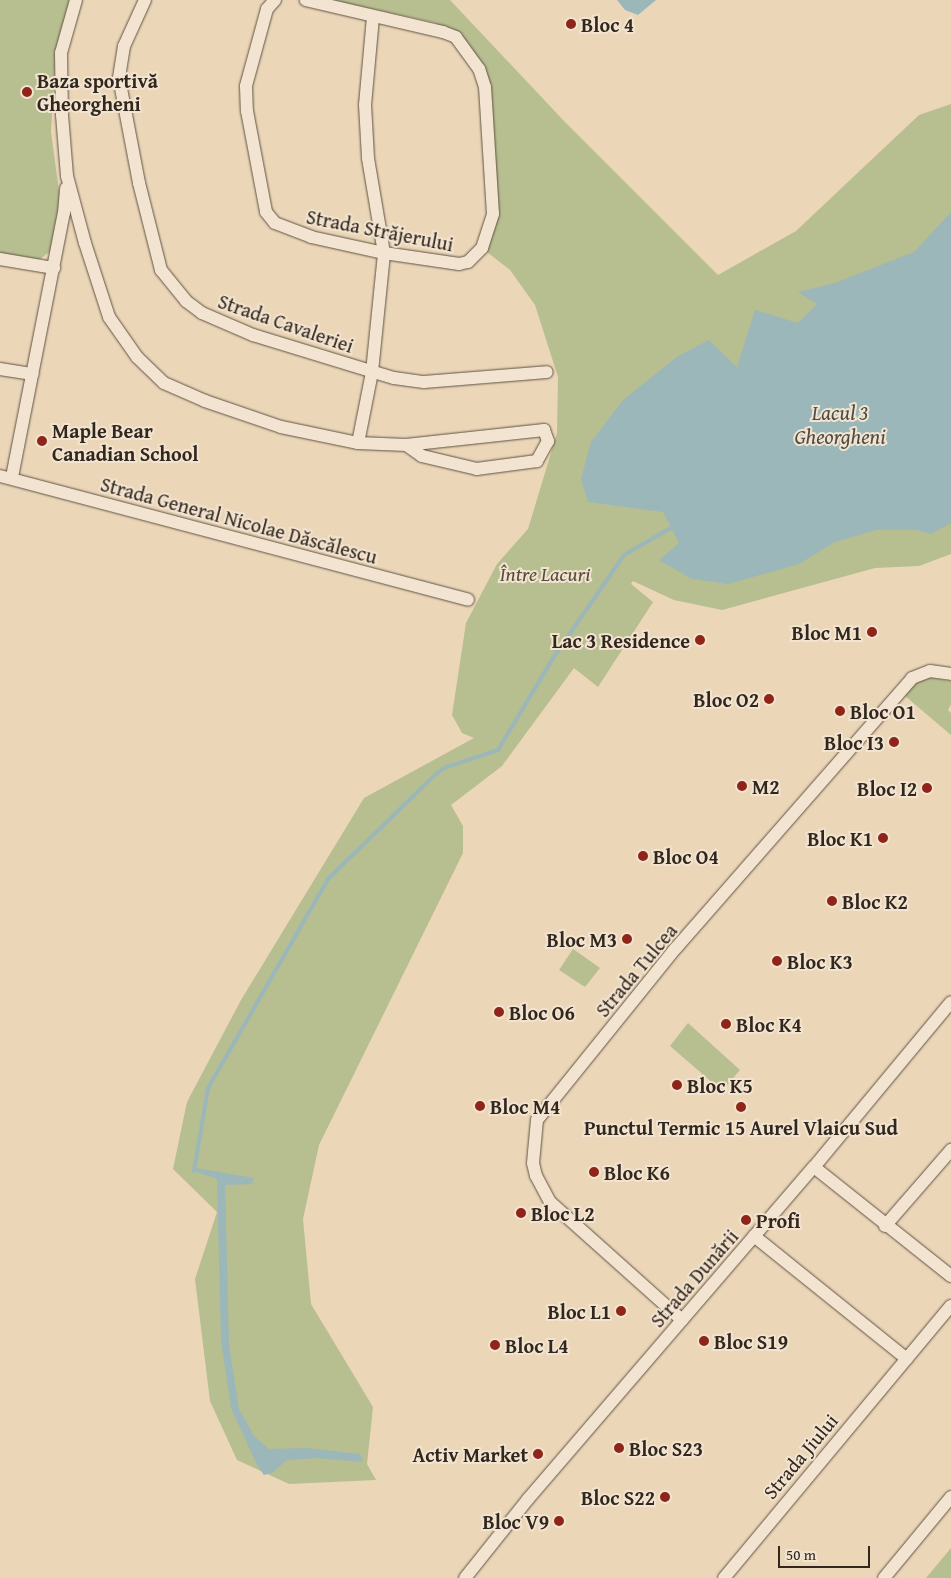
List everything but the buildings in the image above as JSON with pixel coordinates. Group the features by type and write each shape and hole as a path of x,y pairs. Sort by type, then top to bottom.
{"street":[{"path":"6,476 34,374 64,213 67,176 62,115 61,53 76,0"},
{"name":"Strada Cavaleriei","path":"145,0 124,46 119,78 138,182 161,270 169,284 202,313 225,324 372,372 424,382 547,372"},
{"name":"Strada Străjerului","path":"275,0 267,9 246,86 247,111 266,212 275,224 287,230 384,253 460,264 468,262 482,248 493,214 485,87 479,69 456,37 443,32 306,0"},
{"path":"358,442 372,372 384,253 368,158 365,105 373,17"},
{"path":"67,176 84,243 109,317 137,357 164,383 205,402 280,427 358,442 406,445 544,430 548,441 547,448 537,461 477,469 422,456 406,445"},
{"path":"0,259 54,268"},
{"path":"0,369 34,374"},
{"name":"Strada General Nicolae Dăscălescu","path":"6,476 468,600"},
{"name":"Strada Tulcea","path":"682,1320 550,1202 536,1176 533,1163 536,1120 676,948 912,678 930,671 951,674"},
{"name":"Strada Dunării","path":"466,1578 528,1498 814,1167 951,1002"},
{"path":"885,1226 951,1150"},
{"path":"814,1167 885,1226 951,1276"},
{"path":"754,1236 907,1359"},
{"name":"Strada Jiului","path":"724,1578 951,1306"},
{"path":"884,1578 951,1497"}],"green space":[{"name":"Baza sportivă Gheorgheni","path":"0,0 70,0 56,51 51,132 60,198 52,250 40,259 0,253"},
{"name":"Între Lacuri","path":"332,0 450,0 564,121 718,275 796,231 919,115 951,104 951,554 919,566 875,568 722,610 674,600 633,581 631,584 653,602 598,687 574,668 502,766 451,805 463,826 463,853 319,1145 303,1219 311,1304 373,1407 367,1464 376,1480 289,1484 237,1460 210,1401 195,1279 217,1212 173,1169 187,1102 241,1000 364,798 474,738 462,733 452,715 466,623 497,564 528,529 557,433 558,377 535,305 510,270 482,248 493,214 485,87 456,37 436,30 437,23"},
{"path":"926,677 951,681 951,704 948,710 951,713 951,735 904,695 918,680"},
{"path":"573,949 600,968 585,987 559,970"},
{"path":"688,1023 740,1070 722,1091 670,1046"},
{"path":"951,1548 951,1578 926,1578"}],"water":[{"path":"617,0 656,0 638,15 625,10"},
{"name":"Lacul 3 Gheorgheni","path":"951,212 951,523 931,534 917,530 876,530 835,542 799,564 728,584 692,579 659,560 679,543 663,512 588,502 581,479 591,442 623,400 678,356 709,340 737,367 755,310 798,323 817,304 798,292 835,283 914,252"},
{"path":"195,1168 254,1178 252,1184 225,1185 229,1345 239,1409 254,1436 269,1449 307,1448 360,1454 363,1462 316,1458 287,1460 272,1473 264,1475 258,1467 231,1408 221,1340 217,1179 194,1171"}],"waterway":[{"path":"194,1171 208,1088 328,879 444,768 498,750 553,658 624,555 671,528"}],"place":[{"name":"Bloc 4","path":"571,24"},
{"name":"Baza sportivă Gheorgheni","path":"27,92"},
{"name":"Maple Bear Canadian School","path":"42,441"},
{"name":"Bloc M1","path":"872,632"},
{"name":"Lac 3 Residence","path":"700,640"},
{"name":"Bloc O2","path":"769,699"},
{"name":"Bloc O1","path":"840,711"},
{"name":"Bloc I3","path":"894,742"},
{"name":"M2","path":"742,786"},
{"name":"Bloc I2","path":"927,788"},
{"name":"Bloc K1","path":"883,838"},
{"name":"Bloc O4","path":"643,856"},
{"name":"Bloc K2","path":"832,901"},
{"name":"Bloc M3","path":"627,939"},
{"name":"Bloc K3","path":"777,961"},
{"name":"Bloc O6","path":"499,1012"},
{"name":"Bloc K4","path":"726,1024"},
{"name":"Bloc K5","path":"677,1085"},
{"name":"Bloc M4","path":"480,1106"},
{"name":"Punctul Termic 15 Aurel Vlaicu Sud","path":"741,1107"},
{"name":"Bloc K6","path":"594,1172"},
{"name":"Bloc L2","path":"521,1213"},
{"name":"Profi","path":"746,1220"},
{"name":"Bloc L1","path":"621,1311"},
{"name":"Bloc S19","path":"704,1341"},
{"name":"Bloc L4","path":"495,1345"},
{"name":"Bloc S23","path":"619,1448"},
{"name":"Activ Market","path":"538,1454"},
{"name":"Bloc S22","path":"665,1497"},
{"name":"Bloc V9","path":"559,1521"}]}
